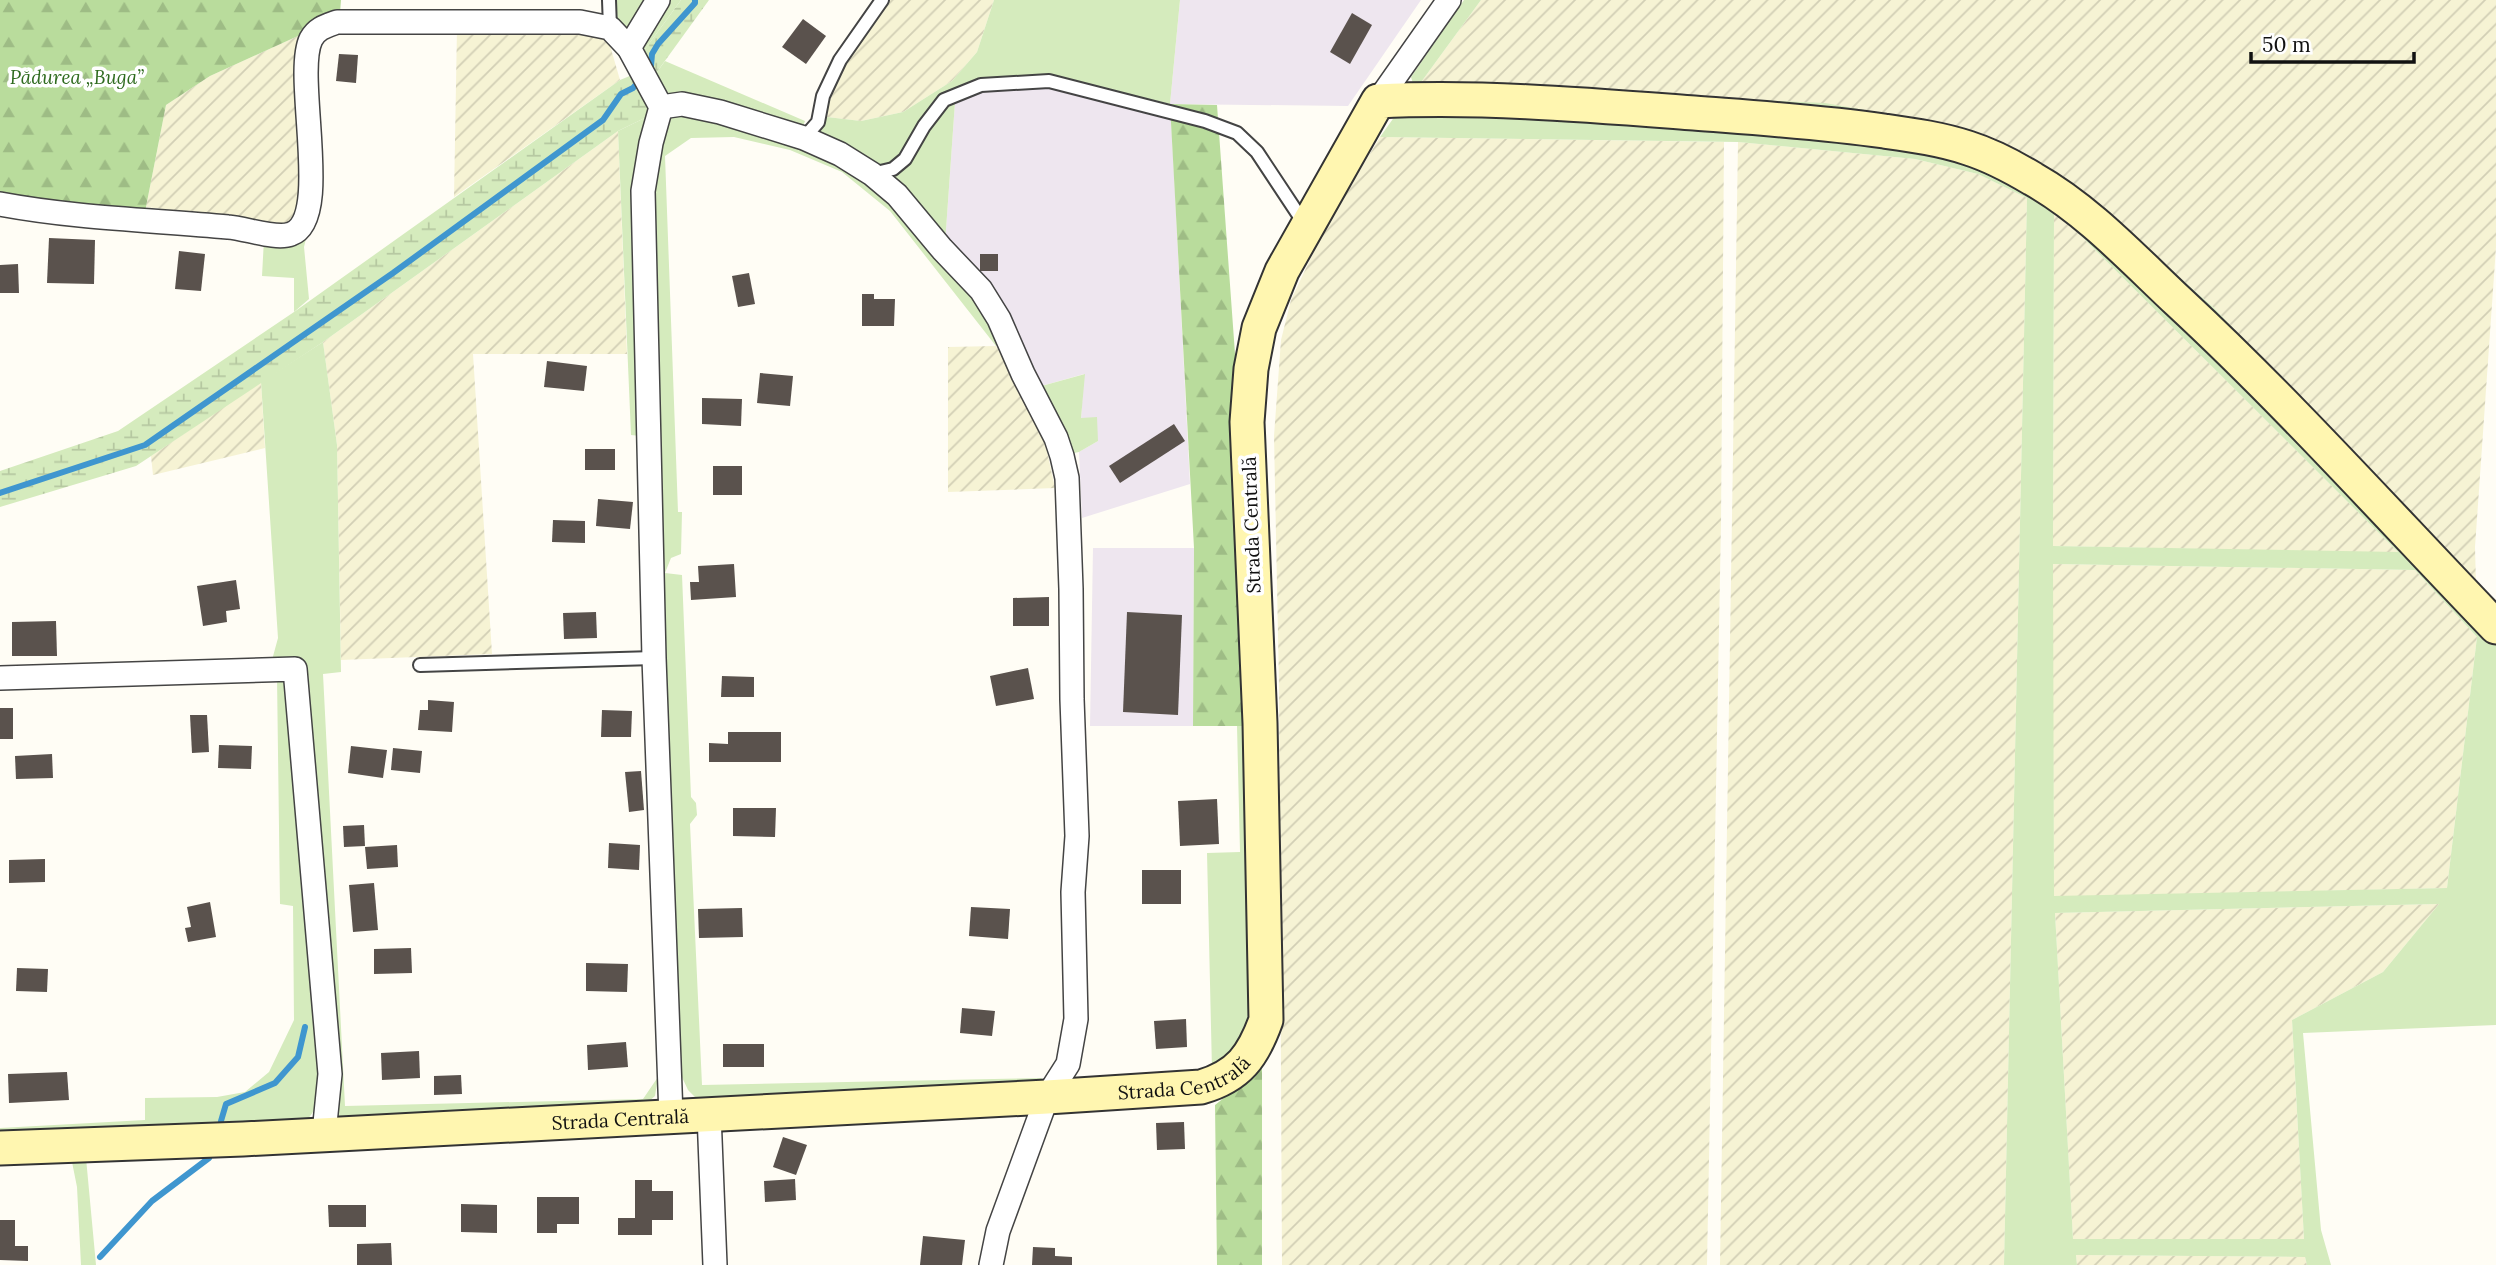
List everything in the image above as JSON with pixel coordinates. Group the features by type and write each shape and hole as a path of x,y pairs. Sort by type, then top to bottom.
{"street":[{"path":"633,55 658,0"},
{"name":"Strada Centrală","path":"0,1148 243,1139 1047,1097 1201,1087 1221,1081 1240,1068 1256,1047 1266,1020 1260,723 1247,422 1251,369 1259,328 1282,271 1378,102 1449,0"},
{"path":"0,204 24,209 231,227 279,235 292,234 307,217 311,195 307,68 311,40 320,28 337,22 580,22 610,28 633,55 656,97 643,191 654,658 671,1116"},
{"path":"656,97 720,111 804,138 840,154 872,174 897,195 981,290 999,319 1023,374 1056,438 1066,478 1077,835 1073,892 1076,1019 1068,1064 1047,1097 998,1231 991,1265"},
{"path":"1378,102 1426,99 1592,105 1824,123 1937,140 1968,148 2003,163 2069,202 2124,249 2230,349 2496,627"},
{"path":"0,222 24,209"},
{"path":"0,678 295,669 330,1074 324,1133"},
{"path":"709,1114 715,1265"}],"lane":[{"path":"609,0 610,28"},
{"path":"804,138 818,121 823,96 840,60 881,0"},
{"path":"872,174 893,169 905,159 924,126 944,100 981,85 1049,81 1205,121 1237,133 1257,152 1306,227"},
{"path":"420,664 654,658"}],"shaded area":[{"path":"888,0 994,0 977,52 952,81 903,112 861,121 827,117 830,93 847,61"},
{"path":"1180,0 1421,0 1348,106 1170,104"},
{"path":"1481,0 2496,0 2496,247 2475,547 2476,585 2213,307 2096,204 2029,158 1419,85"},
{"path":"457,28 586,32 609,42 620,80 454,197"},
{"path":"298,36 302,209 287,224 146,207 166,105 210,76"},
{"path":"1050,85 1171,117 1190,484 1082,518 1079,452 1098,441 1081,419 1084,374 1038,387 945,244 955,102 983,90"},
{"path":"618,131 627,354 473,354 492,654 341,660 337,445 323,342"},
{"path":"1380,137 1724,142 1721,523 1707,1265 1282,1265 1279,685 1274,436 1281,340 1291,300 1324,230"},
{"path":"1738,142 1915,159 1978,174 2027,198 2004,1265 1720,1265"},
{"path":"2054,209 2399,553 2053,546"},
{"path":"996,346 1042,428 1055,488 948,492 948,347"},
{"path":"261,382 265,448 153,475 151,456"},
{"path":"1093,548 1194,548 1193,726 1090,726"},
{"path":"2052,564 2415,570 2477,637 2447,888 2054,897"},
{"path":"2439,904 2383,972 2292,1020 2304,1239 2073,1240 2055,913"},
{"path":"2076,1255 2305,1257 2307,1265 2077,1265"}],"green space":[{"name":"Pădurea „Buga”","path":"0,0 341,0 340,13 315,23 298,36 210,76 166,105 145,212 0,196"},
{"path":"616,0 648,0 626,37 618,24"},
{"path":"662,0 681,0 640,56 644,29"},
{"path":"681,0 709,0 654,76 640,56"},
{"path":"994,0 1180,0 1170,104 1048,75 943,97 921,119 908,146 896,161 875,166 812,136 827,117 861,121 903,112 952,81 977,52"},
{"path":"1464,0 1481,0 1419,85 1825,103 1955,126 2029,158 2096,204 2213,307 2394,497 2003,155 1415,90 1411,77"},
{"path":"665,61 805,121 801,131 671,96 654,76"},
{"path":"637,73 655,113 618,131 323,342 136,466 0,507 0,471 118,431 294,312 620,80"},
{"path":"955,102 945,244 885,176 898,171 907,163 935,120"},
{"path":"1170,104 1217,105 1239,409 1251,726 1193,726 1194,548"},
{"path":"1400,109 1908,141 2054,198 2496,636 2496,1025 2303,1033 2321,1230 2331,1265 2307,1265 2305,1257 2076,1255 2077,1265 2004,1265 2027,198 1978,174 1915,159 1738,142 1380,137","holes":["2054,209 2398,552 2053,546","2053,564 2415,570 2477,637 2447,888 2054,896","2439,904 2383,972 2292,1020 2304,1239 2073,1239 2055,913"]},
{"path":"681,110 802,142 892,198 1000,334 996,346 890,211 842,172 790,150 734,137 691,138 665,156 678,512 682,512 681,554 671,558 665,573 682,575 691,797 696,803 697,815 690,824 702,1085 1042,1078 1036,1086 698,1100 688,1090 681,1075 660,606 650,198 667,117"},
{"path":"655,113 640,436 631,435 618,131"},
{"path":"308,230 304,247 309,299 294,312 294,278 262,276 264,239"},
{"path":"323,342 337,445 341,672 323,674 345,1106 643,1099 658,1077 655,1096 647,1103 339,1121 308,674 305,661 272,660 278,638 261,382"},
{"path":"1085,374 1081,418 1097,417 1098,441 1079,452 1069,454 1038,387"},
{"path":"277,677 288,685 323,1071 320,1093 313,1112 303,1124 0,1134 0,1128 145,1120 145,1098 217,1097 245,1092 269,1072 294,1020 293,906 280,904"},
{"path":"1237,726 1251,726 1250,1036 1212,1070 1207,853 1240,852"},
{"path":"1262,1055 1262,1265 1217,1265 1215,1105 1249,1078"},
{"path":"71,1157 86,1158 96,1265 81,1265 77,1187"}],"building":[{"path":"1352,13 1372,25 1350,64 1330,52"},
{"path":"803,19 826,36 806,64 782,47"},
{"path":"339,54 358,55 356,83 336,81"},
{"path":"49,238 95,240 94,284 47,283"},
{"path":"179,251 205,254 201,291 175,289"},
{"path":"980,254 998,254 998,271 980,271"},
{"path":"18,264 19,293 0,293 0,265"},
{"path":"749,273 755,304 738,307 732,276"},
{"path":"862,294 874,294 874,299 895,299 894,326 862,326"},
{"path":"547,361 587,366 584,391 544,387"},
{"path":"760,373 793,376 790,406 757,403"},
{"path":"702,398 742,399 741,426 702,424"},
{"path":"1174,424 1185,441 1120,483 1109,466"},
{"path":"585,449 615,449 615,470 585,470"},
{"path":"713,466 742,466 742,495 713,495"},
{"path":"598,499 633,502 630,529 596,526"},
{"path":"553,520 585,521 585,543 552,542"},
{"path":"734,564 736,597 691,600 690,582 699,582 698,566"},
{"path":"236,580 240,609 226,611 227,622 203,626 197,586"},
{"path":"1049,597 1049,626 1013,626 1013,598"},
{"path":"596,612 597,638 564,639 563,613"},
{"path":"1127,612 1182,615 1178,715 1123,712"},
{"path":"56,621 57,656 12,656 12,622"},
{"path":"1028,668 1034,699 996,706 990,676"},
{"path":"722,676 754,677 754,697 721,697"},
{"path":"428,700 454,702 452,732 418,730 420,710 428,710"},
{"path":"0,708 13,708 13,739 0,739"},
{"path":"602,710 632,711 631,737 601,737"},
{"path":"190,715 207,715 209,752 192,753"},
{"path":"728,732 781,732 781,762 709,762 709,743 728,744"},
{"path":"219,745 252,746 251,769 218,768"},
{"path":"351,746 387,750 383,778 348,773"},
{"path":"393,748 422,751 420,773 391,770"},
{"path":"52,754 53,778 16,779 15,756"},
{"path":"641,771 644,810 629,812 625,772"},
{"path":"1217,799 1219,844 1180,846 1178,801"},
{"path":"733,808 776,808 775,837 733,836"},
{"path":"364,825 365,846 344,847 343,826"},
{"path":"609,843 640,845 639,870 608,868"},
{"path":"397,845 398,867 367,869 365,847"},
{"path":"45,859 45,882 9,883 9,860"},
{"path":"1142,870 1181,870 1181,904 1142,904"},
{"path":"374,883 378,930 353,932 349,885"},
{"path":"210,902 216,937 188,942 185,928 191,927 187,907"},
{"path":"971,907 1010,909 1008,939 969,936"},
{"path":"742,908 743,937 699,938 698,909"},
{"path":"411,948 412,973 374,974 374,949"},
{"path":"586,963 628,964 627,992 586,991"},
{"path":"17,968 48,969 47,992 16,991"},
{"path":"962,1008 995,1011 992,1036 960,1033"},
{"path":"1186,1019 1187,1047 1156,1049 1154,1021"},
{"path":"626,1042 628,1067 588,1070 587,1045"},
{"path":"723,1044 764,1044 764,1067 723,1067"},
{"path":"419,1051 420,1078 382,1080 381,1053"},
{"path":"67,1072 69,1100 9,1103 8,1074"},
{"path":"461,1075 462,1094 434,1095 434,1076"},
{"path":"1184,1122 1185,1149 1157,1150 1156,1123"},
{"path":"783,1137 807,1145 796,1175 773,1167"},
{"path":"795,1179 796,1200 765,1202 764,1181"},
{"path":"635,1180 652,1180 652,1191 673,1191 673,1220 652,1220 652,1235 618,1235 618,1218 635,1218"},
{"path":"537,1197 579,1197 579,1224 557,1224 557,1233 537,1233"},
{"path":"461,1204 497,1205 497,1233 461,1232"},
{"path":"328,1205 366,1205 366,1227 329,1227"},
{"path":"0,1220 15,1220 15,1246 28,1246 28,1261 0,1260"},
{"path":"923,1236 965,1240 962,1265 920,1265"},
{"path":"391,1243 392,1265 357,1265 357,1244"},
{"path":"1033,1247 1055,1248 1055,1256 1072,1257 1072,1265 1032,1265"}],"waterway":[{"path":"647,71 658,44 695,0"},
{"path":"0,493 145,445 393,273 603,120 621,94 633,88 641,79"},
{"path":"221,1121 226,1104 275,1083 298,1057 305,1027"},
{"path":"100,1257 152,1201 209,1158"}]}
